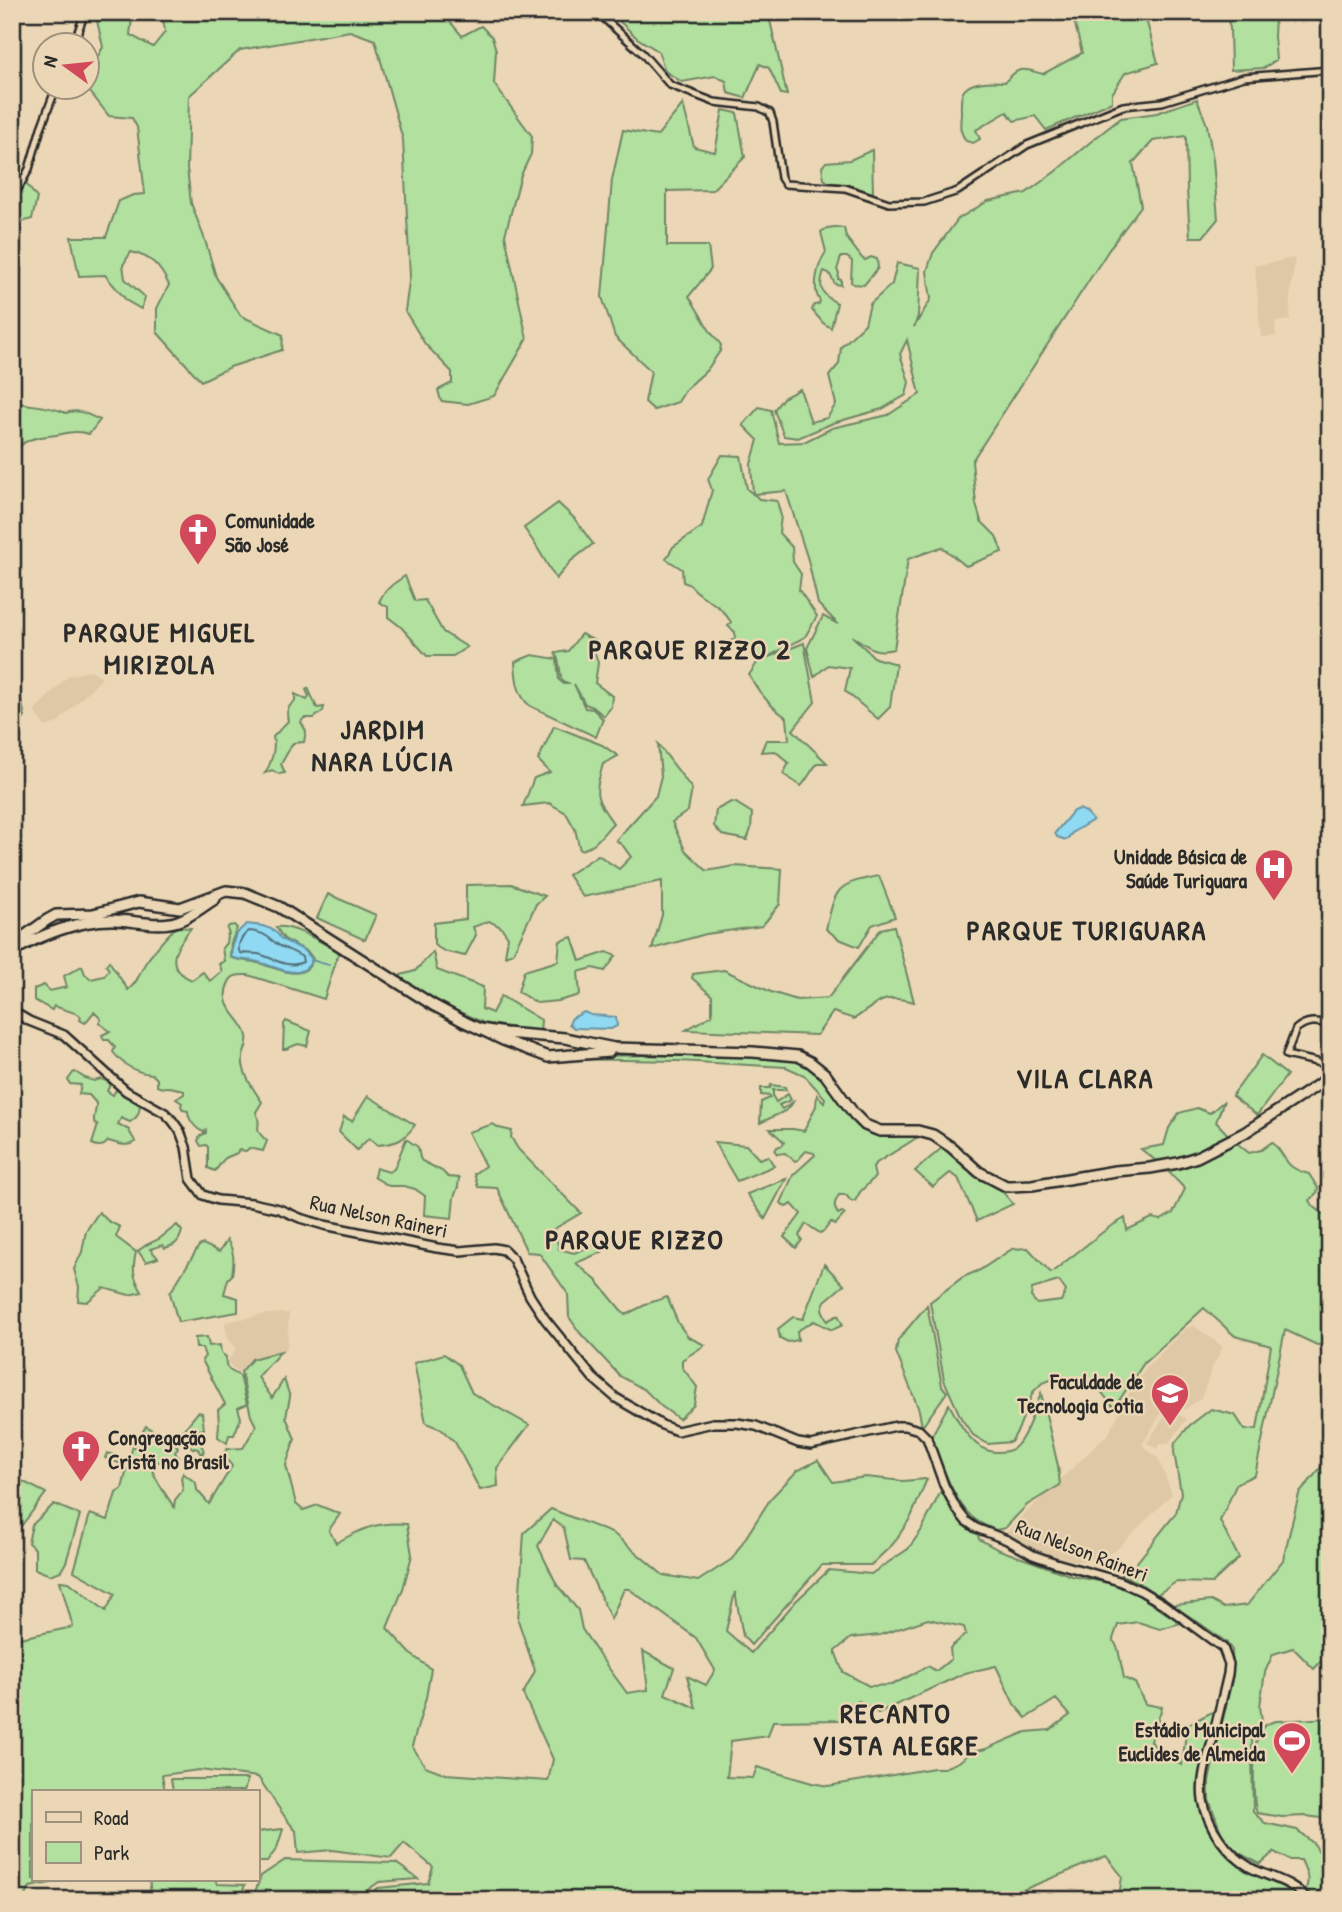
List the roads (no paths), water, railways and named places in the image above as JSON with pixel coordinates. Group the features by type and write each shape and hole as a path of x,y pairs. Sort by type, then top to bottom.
{"highway":[{"path":"12,945 56,915 93,914 125,904 145,902 180,908 226,891 246,892 279,907 433,1005 480,1030 537,1054 562,1057 650,1050"},
{"path":"12,952 51,934 87,922 179,921 220,896 235,895 265,905 335,946 343,948"},
{"path":"125,904 142,905 147,909 146,915 139,922"},
{"path":"39,925 51,934"},
{"path":"480,1030 556,1037 570,1044 650,1050 786,1053 798,1056 825,1074 865,1125 880,1131 918,1131 933,1135 979,1172 1006,1186 1032,1185 1150,1168 1197,1157 1244,1133 1330,1077"},
{"path":"537,1054 534,1043 541,1036"},
{"path":"562,1057 570,1044"}],"main road":[{"name":"Rua Nelson Raineri","path":"12,1011 64,1035 126,1091 165,1113 180,1132 186,1147 191,1179 196,1188 207,1197 252,1203 279,1209 324,1225 438,1248 460,1251 494,1248 504,1250 513,1259 535,1305 593,1378 617,1398 667,1427 677,1431 713,1423 737,1423 756,1426 798,1443 811,1445 896,1426 919,1430 927,1438 944,1485 966,1521 976,1528 1007,1539 1033,1555 1099,1574 1141,1591 1223,1648 1229,1664 1228,1674 1203,1777 1203,1800 1214,1828 1226,1848 1244,1864 1302,1893 1306,1900"}],"street":[{"path":"78,32 85,12"},
{"path":"597,12 642,53 670,85 714,102 759,107 770,113 781,178 785,184 845,188 890,204 924,202 952,194 1027,145 1123,106 1162,102 1254,75 1330,70"},
{"path":"12,200 29,169 51,102"},
{"path":"1330,1024 1308,1021 1296,1029 1286,1055 1330,1065"}],"water":[{"path":"1079,809 1093,820 1073,832 1066,840 1057,837 1055,833 1073,811"},
{"path":"247,924 269,928 283,940 302,950 312,959 308,966 295,972 231,957 234,938"},
{"path":"584,1012 616,1017 617,1026 611,1029 574,1028 569,1024 572,1018"}],"waterway":[{"path":"311,960 329,965"}],"place":[{"name":"Comunidade São José","path":"198,566"},
{"name":"Unidade Básica de Saúde Turiguara","path":"1274,902"},
{"name":"Faculdade de Tecnologia Cotia","path":"1170,1427"},
{"name":"Congregação Cristã no Brasil","path":"81,1483"},
{"name":"Estádio Municipal Euclides de Almeida","path":"1292,1775"}],"district":[{"name":"PARQUE MIGUEL MIRIZOLA","path":"160,648"},
{"name":"PARQUE RIZZO 2","path":"690,649"},
{"name":"JARDIM NARA LÚCIA","path":"383,745"},
{"name":"PARQUE TURIGUARA","path":"1087,930"},
{"name":"VILA CLARA","path":"1085,1078"},
{"name":"PARQUE RIZZO","path":"635,1239"},
{"name":"RECANTO VISTA ALEGRE","path":"896,1729"}]}
